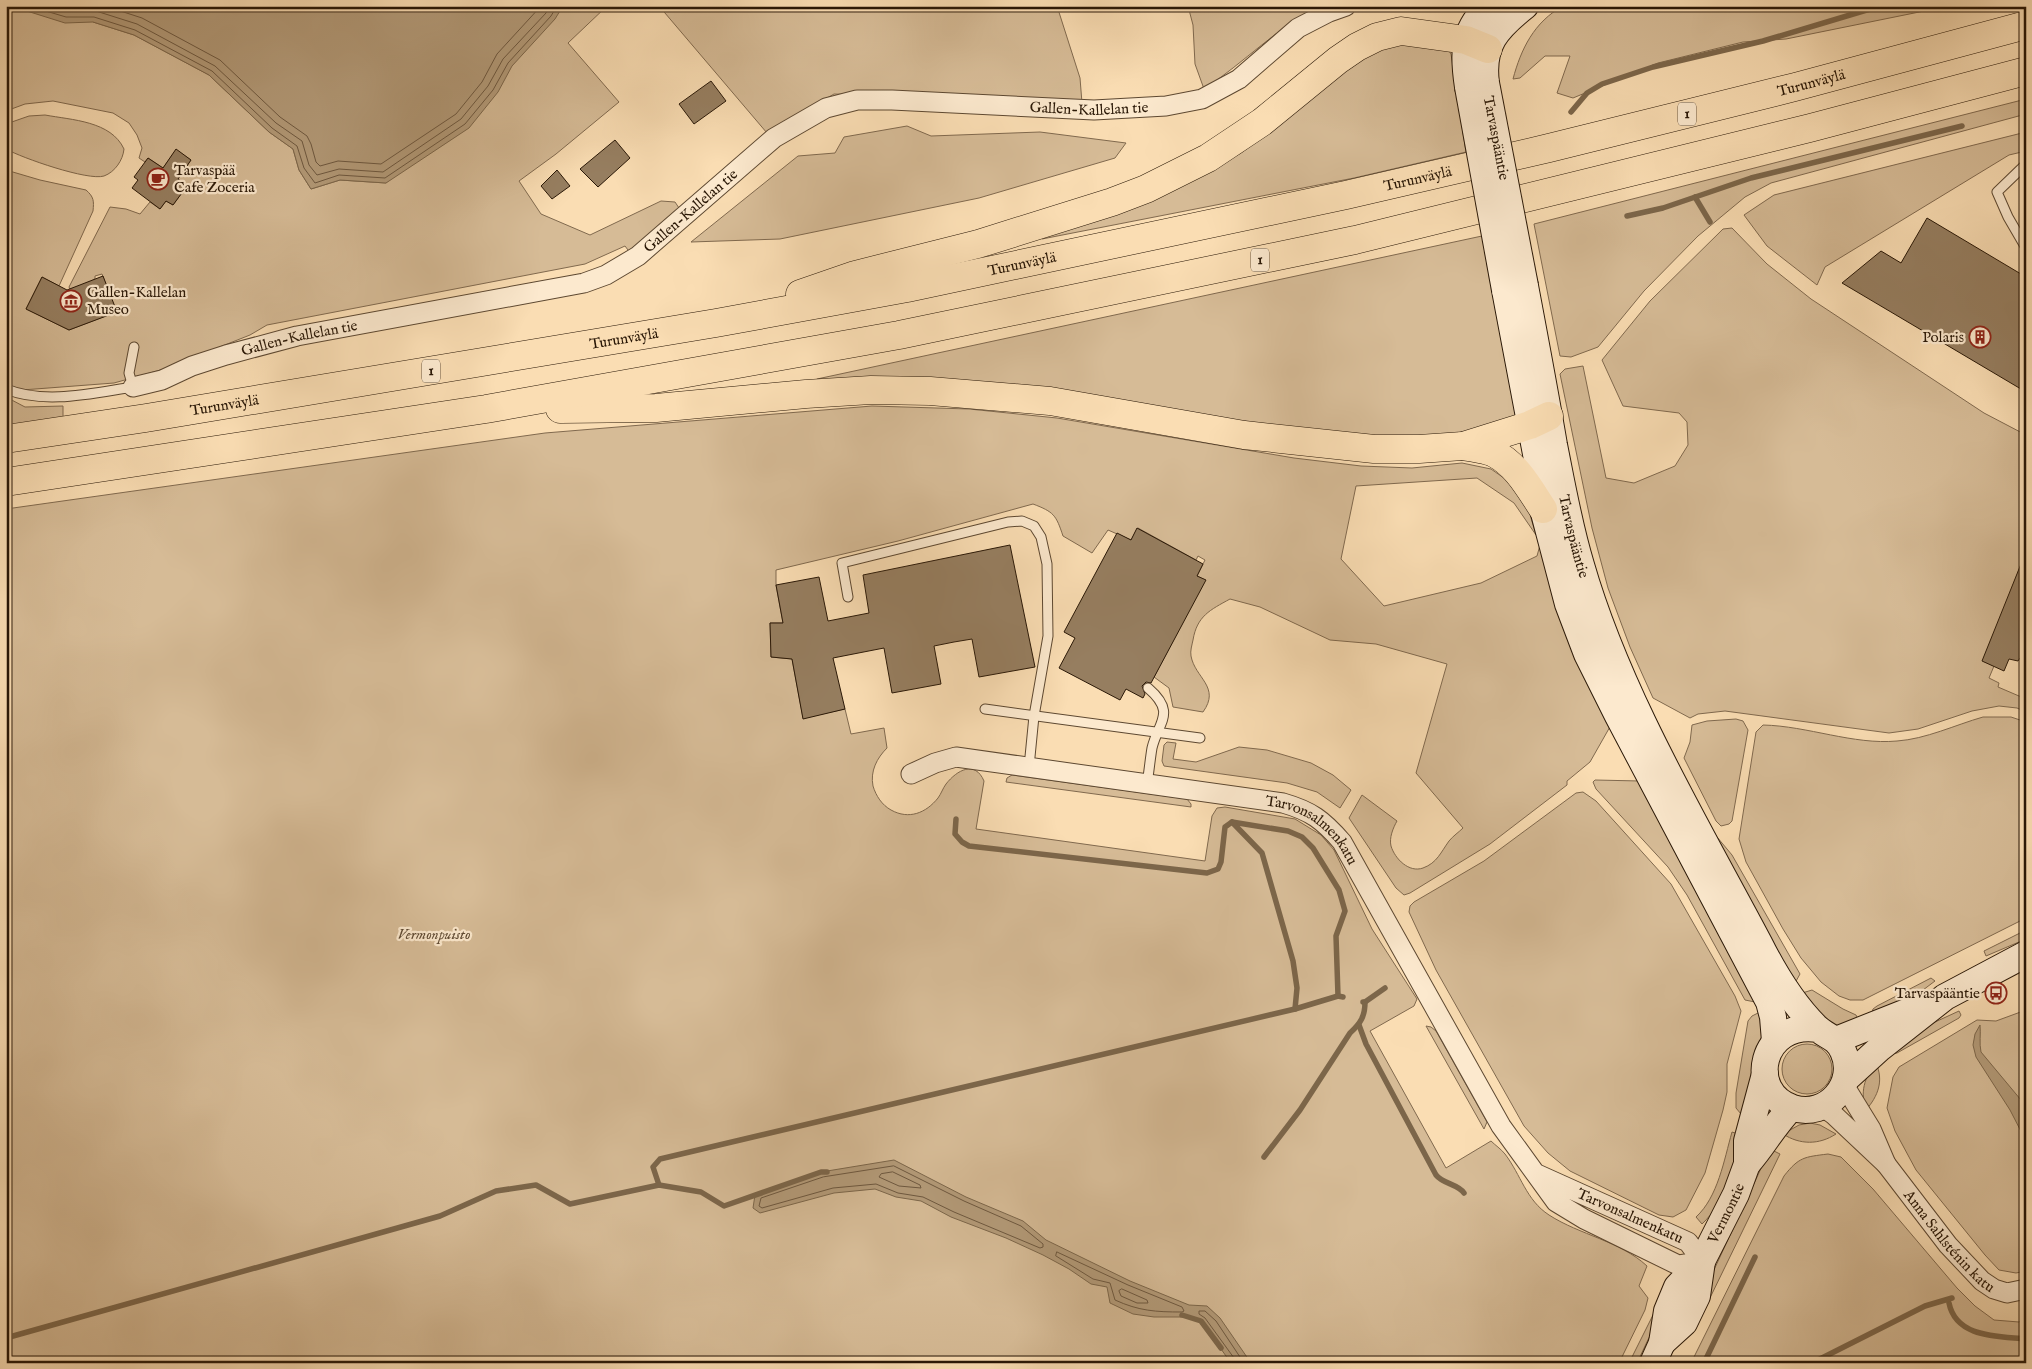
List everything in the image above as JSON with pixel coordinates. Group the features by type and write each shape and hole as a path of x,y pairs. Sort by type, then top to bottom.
{"highway":[{"name":"Turunväylä","path":"6,439 146,418 716,323 907,288 1346,195 1549,148 1767,94 2026,25"},
{"path":"716,323 855,275 978,244 1112,202 1146,189 1208,158 1262,122 1357,46 1377,37 1401,31 1477,44"},
{"name":"1","path":"6,482 486,409 899,335 1355,240 1772,138 2026,71"},
{"path":"486,409 656,408 871,390 930,391 1050,401 1244,435 1325,445 1392,449 1463,446 1493,453 1509,465 1522,476 1543,509"},
{"path":"1463,446 1540,420"}],"main road":[{"name":"Tarvaspääntie","path":"1489,6 1473,24 1484,66 1477,85 1540,420 1581,566 1611,649 1627,711"},
{"name":"Tarvaspääntie","path":"1477,44 1499,29 1525,6"},
{"name":"Tarvaspääntie","path":"1540,420 1540,474 1543,509 1568,604 1587,654 1627,711 1770,1002 1774,1016 1775,1042"},
{"name":"Tarvaspääntie","path":"1658,772 1769,963 1802,1010 1827,1035"},
{"path":"1827,1035 1945,997 2026,954"},
{"path":"1845,1082 1846,1058 1827,1035 1806,1027 1795,1029 1784,1034 1768,1051 1765,1062 1765,1074 1773,1095 1791,1108 1807,1110 1823,1107 1839,1094 1845,1082 1880,1048 1945,997"},
{"name":"Vermontie","path":"1658,1353 1684,1323 1697,1296 1702,1261 1736,1194 1747,1164 1748,1141 1765,1074"},
{"name":"Vermontie","path":"1747,1164 1762,1148 1775,1125 1791,1108"}],"street":[{"name":"Gallen-Kallelan tie","path":"133,387 162,380 192,366 264,344 584,283 606,275 638,256 774,138 826,108 857,100 892,100 1094,110 1166,106 1202,99 1239,79 1298,28 1346,6"},
{"name":"Tarvonsalmenkatu","path":"911,774 935,763 956,757 1283,803 1314,814 1342,842 1501,1126 1517,1151 1537,1174 1556,1202 1568,1211 1678,1264 1702,1261"},
{"name":"Anna Sahlsténin katu","path":"1845,1082 1872,1129 1886,1164"},
{"name":"Anna Sahlsténin katu","path":"1823,1107 1834,1114 1886,1164 1948,1245 1982,1281 1994,1289 2007,1293 2026,1289"}],"lane":[{"path":"2026,164 1997,192 2008,217 2026,248"},
{"path":"133,387 130,373 134,347"},
{"name":"Gallen-Kallelan tie","path":"6,389 15,393 40,397 133,387"},
{"path":"848,597 842,563 1008,522 1022,521 1034,526 1041,537 1047,564 1048,636 1034,716 1029,767"},
{"path":"1147,784 1152,746 1163,723 1164,712 1160,702 1148,688"},
{"path":"985,709 1200,738"}],"green space":[{"path":"6,6 81,6 93,22 134,35 209,75 269,132 293,149 299,170 311,189 340,180 386,183 507,72 538,6 607,6 568,43 619,102 556,154 519,181 541,214 590,235 661,201 675,202 681,211 631,254 625,246 585,264 267,325 250,335 164,369 114,383 22,390 6,385 6,170 86,190 92,197 93,211 59,286 42,277 26,309 69,330 116,312 102,274 95,276 95,279 71,292 69,287 110,207 126,209 140,214 150,202 160,209 166,201 173,205 187,186 178,179 191,160 176,150 163,168 148,158 145,162 139,158 142,148 137,135 129,123 113,113 53,101 25,104 6,111"},
{"path":"659,6 1057,6 1080,78 1082,103 834,94 767,133"},
{"path":"1188,6 1321,6 1290,24 1204,89 1195,64 1193,25"},
{"path":"1563,6 1975,6 1934,9 1786,39 1743,42 1658,63 1573,98 1557,93 1570,56 1545,56 1520,78 1513,79 1520,57 1530,37 1544,20"},
{"path":"1398,44 1449,51 1451,54 1466,152 1354,178 1042,239 1041,236 1176,189 1241,153 1289,117 1356,60 1383,48"},
{"path":"2026,99 2026,114 1771,183 1745,197 1698,236 1644,291 1598,347 1571,357 1560,356 1534,224"},
{"path":"45,115 90,123 110,133 124,149 118,165 112,172 96,177 40,163 6,149 6,124 29,116"},
{"path":"907,126 931,136 1040,132 1126,143 1115,158 979,198 780,239 691,242 798,156 835,153 844,137"},
{"path":"2026,132 2026,151 2009,155 1825,267 1817,285 1767,246 1744,215 1774,195"},
{"path":"1732,228 1767,264 1811,299 1984,413 2026,435 2026,552 1983,661 1994,666 1989,678 1999,683 1998,687 2026,699 2026,712 2017,708 1999,706 1972,711 1918,729 1889,733 1725,711 1698,714 1690,718 1653,698 1630,647 1608,588 1592,528 1560,374 1565,369 1583,366 1606,478 1634,483 1675,466 1688,445 1687,422 1679,413 1623,406 1602,360 1650,301 1723,229"},
{"path":"1482,236 1521,421 1456,436 1362,437 812,383 817,379"},
{"path":"6,397 25,407 63,406 63,419 6,427"},
{"name":"Vermonpuisto","path":"872,406 969,409 1057,418 1294,458 1361,466 1412,468 1462,463 1491,469 1511,483 1528,508 1536,535 1514,503 1477,478 1356,486 1341,559 1384,606 1481,583 1537,556 1540,545 1611,725 1590,762 1567,781 1567,785 1490,844 1404,895 1396,888 1349,818 1362,795 1397,821 1391,836 1393,851 1403,864 1418,869 1428,866 1435,860 1449,841 1463,828 1416,773 1447,664 1376,644 1330,640 1260,607 1230,599 1211,610 1201,619 1195,632 1192,646 1193,664 1208,689 1208,703 1203,712 1173,707 1169,688 1154,677 1205,580 1197,576 1205,560 1198,556 1196,560 1138,528 1131,540 1108,530 1092,553 1063,536 1053,515 1046,509 1033,504 898,541 776,570 776,585 783,623 770,623 771,657 792,659 803,718 845,709 851,734 884,728 887,748 875,765 872,780 882,803 898,813 911,815 928,808 938,798 950,779 960,771 971,769 976,771 984,781 976,829 1205,861 1212,816 1217,808 1225,807 1295,819 1321,835 1334,850 1372,929 1417,999 1414,1006 1370,1031 1446,1168 1491,1141 1511,1162 1529,1195 1541,1209 1561,1222 1625,1250 1647,1266 1639,1286 1648,1298 1645,1310 1619,1363 6,1363 6,509 545,433"},
{"path":"1983,717 2011,717 2026,722 2026,918 1863,1000 1850,1000 1839,996 1821,982 1801,958 1746,862 1739,839 1756,732 1763,725 1780,726 1847,738 1880,742 1897,741 1930,735"},
{"path":"1736,719 1743,721 1748,730 1732,821 1721,826 1716,821 1684,758 1690,742 1692,725 1707,721"},
{"path":"1167,742 1176,743 1173,759 1196,762 1239,747 1267,750 1311,763 1333,775 1351,790 1340,808 1317,792 1287,783 1164,766 1162,761 1164,745"},
{"path":"1012,775 1187,799 1191,807 1006,782 1007,778"},
{"path":"1595,780 1640,781 1755,1002 1745,1000 1687,895 1668,867 1596,789 1593,782"},
{"path":"1583,792 1596,801 1671,884 1735,996 1741,1011 1727,1064 1727,1092 1723,1110 1705,1173 1686,1210 1673,1217 1659,1215 1570,1171 1548,1153 1524,1126 1436,970 1409,912 1410,906 1414,902 1484,861 1576,793"},
{"path":"1712,831 1732,855 1800,974 1795,983"},
{"path":"2026,930 2026,939 1986,956 1984,951"},
{"path":"1931,978 1935,981 1911,999 1871,1015 1873,1009 1877,1006"},
{"path":"1812,990 1856,1015 1861,1025 1835,1026 1824,1020 1799,994"},
{"path":"1764,1010 1765,1023 1761,1050 1741,1114 1736,1108 1736,1093 1748,1021 1752,1016"},
{"path":"2026,1010 2026,1271 2016,1273 1999,1270 1916,1170 1895,1131 1887,1108 1893,1077 1899,1067 1977,1020 1996,1021"},
{"path":"1959,1011 1961,1015 1959,1018 1897,1053 1891,1054 1909,1034"},
{"path":"1426,1026 1436,1031 1487,1122 1484,1129"},
{"path":"1807,1044 1825,1051 1832,1069 1825,1087 1807,1094 1789,1087 1782,1069 1789,1051"},
{"path":"1876,1063 1880,1076 1879,1088 1866,1110 1863,1097 1864,1085"},
{"path":"1810,1123 1820,1125 1836,1134 1816,1142 1803,1142 1783,1134 1799,1125"},
{"path":"1732,1132 1741,1135 1731,1171 1717,1205 1702,1224 1696,1217 1704,1209 1715,1189"},
{"path":"1770,1149 1780,1154 1707,1304 1700,1300"},
{"path":"1828,1154 1841,1157 1873,1189 1957,1288 1975,1306 1994,1320 2019,1322 2026,1318 2026,1363 1691,1363 1784,1176 1798,1161"},
{"path":"1655,1311 1655,1325 1637,1363 1631,1359"}],"water":[{"path":"11,6 563,6 555,19 512,66 498,92 469,128 386,183 340,180 311,189 299,170 293,149 269,132 209,75 134,35 93,22 65,23"},
{"path":"1980,1025 1981,1052 2026,1106 2026,1141 2010,1110 1976,1057 1973,1045 1975,1034"},
{"path":"894,1160 966,1197 1023,1221 1046,1240 1130,1281 1189,1305 1207,1306 1220,1318 1251,1363 1231,1363 1201,1321 1189,1317 1154,1317 1133,1314 1110,1303 1107,1287 1091,1284 1043,1255 1006,1238 951,1217 921,1201 896,1197 875,1189 834,1193 760,1213 753,1208 755,1195 821,1172"}],"building":[{"path":"711,81 726,101 694,124 679,104"},
{"path":"615,140 630,158 598,187 580,169"},
{"name":"Tarvaspää Cafe Zoceria","path":"176,149 191,160 178,179 187,186 173,205 166,201 160,209 132,188 138,180 134,177 148,158 163,168"},
{"path":"557,170 570,186 552,199 541,186"},
{"name":"Polaris","path":"1927,218 2026,277 2026,392 1842,283 1881,251 1901,263"},
{"name":"Gallen-Kallelan Museo","path":"103,276 117,312 69,330 26,309 42,277 67,290"},
{"path":"1137,528 1203,564 1197,576 1206,580 1151,683 1146,682 1142,686 1145,694 1143,698 1126,689 1120,700 1059,668 1075,638 1064,632 1117,533 1131,540"},
{"path":"1010,545 1035,667 979,677 972,639 954,642 934,646 941,684 892,693 884,648 833,658 845,709 803,719 792,659 771,657 770,623 783,623 776,585 819,577 828,621 869,613 863,575"},
{"path":"2025,554 2026,658 2020,658 2018,661 2009,659 2004,671 1982,661"}],"waterway":[{"path":"1571,112 1587,93 1602,84 1653,67 1763,41 1880,6"},
{"path":"1627,216 1663,208 1751,178 1962,126"},
{"path":"1695,197 1710,222"},
{"path":"956,819 955,834 962,842 969,846 1207,873 1218,869 1221,862 1225,827 1232,822 1288,831 1302,837 1313,848 1339,890 1345,911 1336,936 1338,996"},
{"path":"1232,822 1262,853 1293,961 1297,988 1295,1009"},
{"path":"1363,1002 1385,988"},
{"path":"659,1185 653,1167 660,1159 1295,1009 1338,996 1343,997"},
{"path":"1264,1157 1300,1110 1350,1033 1360,1022 1365,1002"},
{"path":"1359,1025 1366,1044 1436,1175 1464,1193"},
{"path":"6,1338 440,1216 496,1191 536,1185 570,1204 659,1185 701,1192 724,1206 821,1172 827,1172"},
{"path":"1704,1363 1755,1257"},
{"path":"1812,1363 1925,1306 1952,1298"},
{"path":"1949,1303 1953,1314 1960,1323 1969,1329 1991,1336 2026,1339"},
{"path":"1182,1315 1201,1321 1221,1348"}],"place":[{"name":"Tarvaspää Cafe Zoceria","path":"158,179"},
{"name":"Gallen-Kallelan Museo","path":"71,301"},
{"name":"Polaris","path":"1980,337"},
{"name":"Tarvaspääntie","path":"1996,993"}]}
